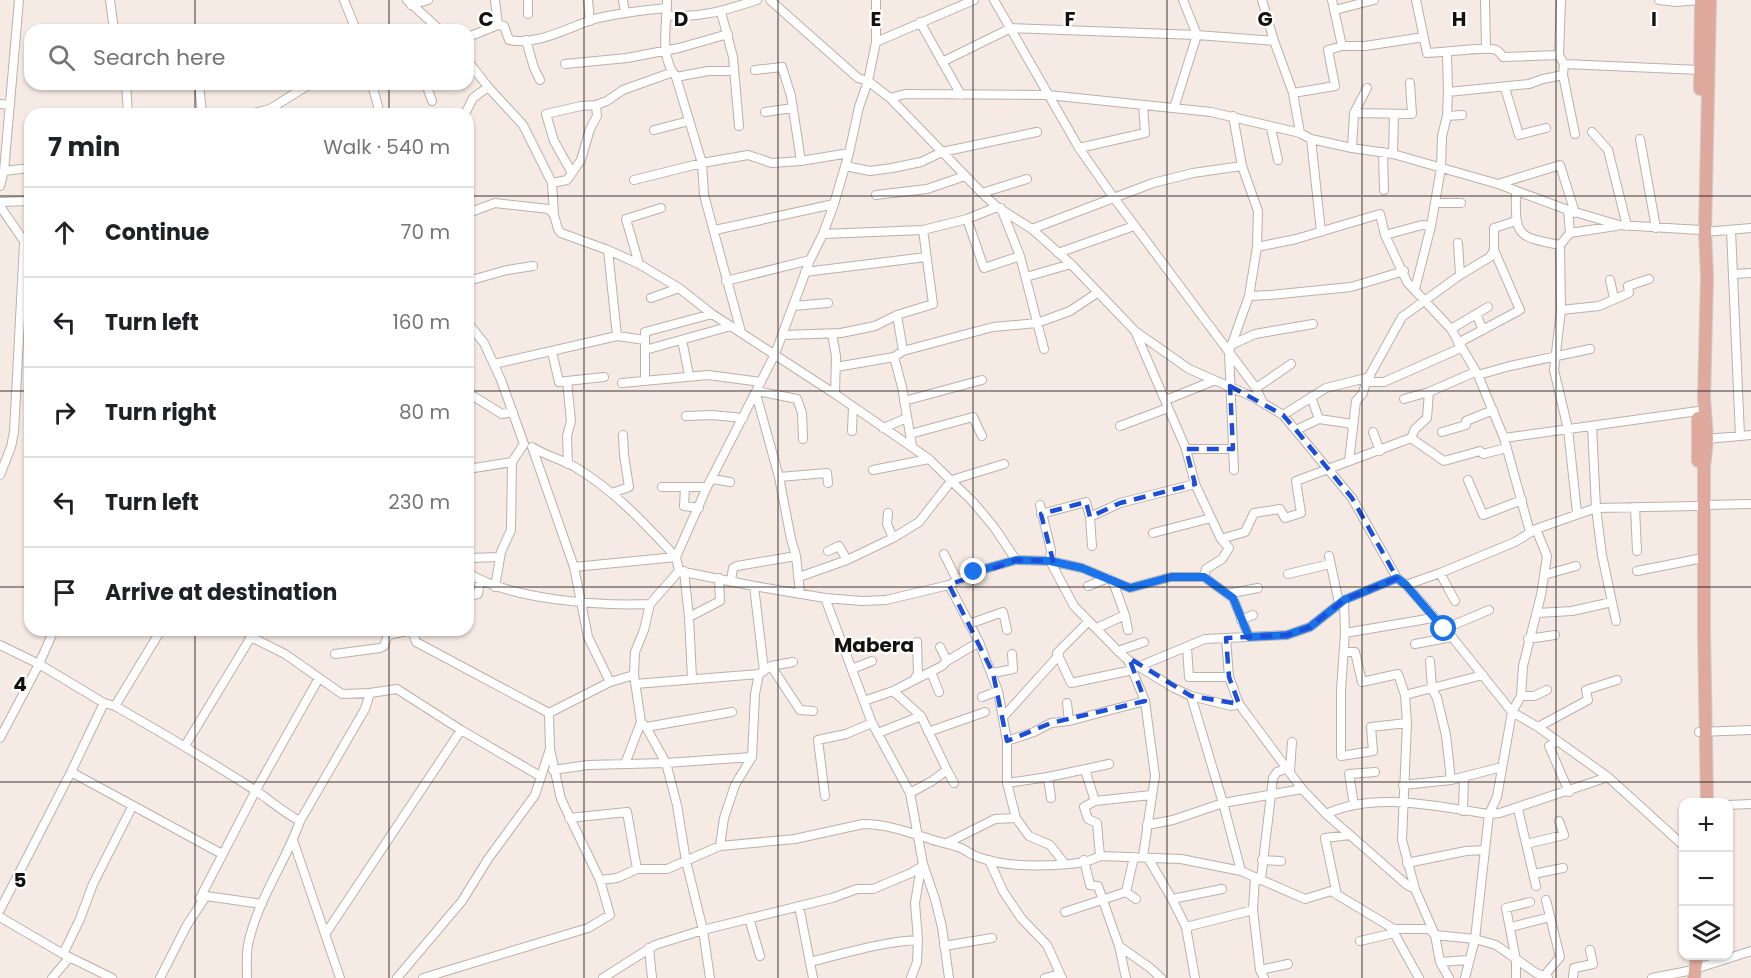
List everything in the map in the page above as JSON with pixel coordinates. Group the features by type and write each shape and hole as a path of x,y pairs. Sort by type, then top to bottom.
{"main road":[{"path":"1700,0 1705,50 1700,70 1702,231 1707,277 1704,398 1707,439 1698,559 1707,798"},
{"path":"1700,798 1704,632 1698,411 1705,50 1710,0"}],"street":[{"path":"0,186 4,171 20,0"},
{"path":"110,0 113,24"},
{"path":"344,0 354,24"},
{"path":"409,3 428,0"},
{"path":"495,0 498,25"},
{"path":"528,0 528,14"},
{"path":"588,0 590,21"},
{"path":"622,0 625,12"},
{"path":"474,35 498,25 504,26 509,40 535,40 590,21 625,12 667,7 692,17 721,12 757,0"},
{"path":"770,0 858,78 868,81 890,98 982,193 1032,229 1071,264 1135,331 1189,369 1253,397 1282,416 1352,498 1397,578 1406,585 1452,637 1512,712 1538,727 1608,777 1679,842"},
{"path":"676,557 707,487 775,354 805,272 834,204 868,81 876,42 876,0"},
{"path":"876,42 956,4 974,0"},
{"path":"994,0 1079,148 1134,226 1230,348 1256,388 1264,405"},
{"path":"1174,108 1197,35 1183,0"},
{"path":"1262,0 1293,93 1300,133"},
{"path":"1332,0 1342,46"},
{"path":"1335,10 1374,0"},
{"path":"1416,0 1427,53 1486,48 1496,50 1503,57 1559,55"},
{"path":"1485,0 1486,48"},
{"path":"1561,0 1559,55 1564,64 1563,75 1575,135"},
{"path":"1659,0 1676,2 1700,0"},
{"path":"409,3 433,24"},
{"path":"667,7 666,51 702,163 704,195 741,332"},
{"path":"721,12 728,34 734,71 739,126"},
{"path":"920,22 961,95"},
{"path":"942,62 1011,28 1197,35 1274,41"},
{"path":"565,64 611,61 666,51 728,34"},
{"path":"1293,93 1335,86 1328,50 1342,46 1365,46 1424,38"},
{"path":"526,40 540,80"},
{"path":"1415,289 1436,203 1441,168 1442,136 1449,92 1447,53"},
{"path":"1564,64 1700,70"},
{"path":"755,70 782,67 793,108 801,161"},
{"path":"474,69 523,125 552,183 554,215 561,233 639,264 679,288 712,314 912,446 952,480 994,527 1016,560"},
{"path":"572,173 554,141 546,114 596,105 607,101 623,90 675,75 734,71"},
{"path":"1449,92 1505,88 1563,75"},
{"path":"1354,114 1412,114 1410,83"},
{"path":"468,108 473,98 488,87"},
{"path":"1352,148 1354,114 1367,88"},
{"path":"1505,88 1519,135 1546,128"},
{"path":"126,90 128,108"},
{"path":"200,90 203,108"},
{"path":"272,108 300,90"},
{"path":"374,90 378,108"},
{"path":"428,90 432,101"},
{"path":"890,98 905,94 1048,94 1233,116 1271,128 1300,133 1311,139 1393,154 1498,184 1571,211 1623,226"},
{"path":"0,104 10,105"},
{"path":"552,183 567,180 581,160 590,129 597,116 596,105"},
{"path":"1079,148 1144,133 1143,105"},
{"path":"765,112 793,108"},
{"path":"1393,154 1394,115"},
{"path":"1447,116 1462,115"},
{"path":"1233,116 1242,166 1258,211 1257,247 1249,296 1230,348 1234,470"},
{"path":"654,130 689,121"},
{"path":"1271,128 1278,160"},
{"path":"845,166 870,171 892,168 921,162 936,157 942,152 1037,132"},
{"path":"1592,132 1608,150 1623,226"},
{"path":"1311,139 1321,232"},
{"path":"1640,139 1656,228"},
{"path":"1383,152 1384,190"},
{"path":"634,180 702,163 748,155 772,163 849,153"},
{"path":"1498,184 1560,165 1571,211 1570,233 1560,245 1562,310 1554,370 1568,429 1577,513"},
{"path":"1032,229 1153,183 1193,173 1242,166"},
{"path":"4,171 24,169"},
{"path":"876,195 927,189 965,176"},
{"path":"982,193 1027,179"},
{"path":"1516,192 1516,221 1525,237 1560,245"},
{"path":"24,202 0,204 24,242"},
{"path":"1436,203 1461,202"},
{"path":"474,211 495,203 549,209 554,215"},
{"path":"715,230 834,204"},
{"path":"823,234 923,230 967,219 999,207"},
{"path":"999,207 1020,256 1044,349"},
{"path":"639,264 626,219 662,208"},
{"path":"1257,247 1321,232 1380,214 1385,235 1404,271 1407,282 1451,329 1477,374 1504,438 1533,530 1547,556 1537,613 1528,639 1521,696 1512,712 1497,797 1489,814 1475,939 1465,978"},
{"path":"967,219 984,268 1020,256"},
{"path":"1282,416 1326,387 1368,380 1384,382 1460,345 1520,310 1494,250 1494,228 1516,221"},
{"path":"1385,235 1422,225 1431,226"},
{"path":"1058,253 1134,226"},
{"path":"1570,233 1623,226 1702,231 1751,228"},
{"path":"783,335 832,334 875,326 897,315 933,304 923,230"},
{"path":"1731,230 1740,436"},
{"path":"1458,243 1460,275"},
{"path":"608,250 617,336"},
{"path":"1349,460 1356,401 1363,393 1402,317 1460,275 1490,257 1494,250"},
{"path":"805,272 926,257"},
{"path":"726,281 810,260"},
{"path":"1026,277 1071,264"},
{"path":"474,279 507,270 533,266"},
{"path":"1249,296 1270,296 1351,287 1404,271"},
{"path":"1734,274 1751,273"},
{"path":"1562,310 1599,306 1629,293 1628,286 1649,279"},
{"path":"1610,280 1614,298"},
{"path":"651,298 679,288"},
{"path":"0,475 14,432 24,290"},
{"path":"836,367 894,357 903,351 993,327 1037,323 1070,311 1097,293"},
{"path":"793,306 828,303"},
{"path":"1451,329 1488,307"},
{"path":"645,381 645,332 712,314"},
{"path":"1476,314 1483,330"},
{"path":"897,315 903,351"},
{"path":"1230,348 1255,334 1313,324"},
{"path":"645,350 731,326"},
{"path":"474,330 484,343 494,364 528,446 574,567 588,637 610,682"},
{"path":"1135,331 1186,449 1195,484 1221,539 1229,548 1222,559 1206,569 1204,577"},
{"path":"832,334 836,367 835,394"},
{"path":"494,364 617,336 645,340"},
{"path":"682,340 689,375"},
{"path":"1404,399 1477,374 1590,349"},
{"path":"552,352 559,382 604,377"},
{"path":"894,357 912,446"},
{"path":"1256,388 1291,364"},
{"path":"622,383 689,375 708,375 761,382"},
{"path":"904,401 982,380"},
{"path":"567,381 571,421 567,436 568,464"},
{"path":"1120,426 1214,381"},
{"path":"756,392 797,399 802,412 803,439"},
{"path":"756,392 779,477 796,556 800,594"},
{"path":"1221,539 1245,532 1254,513 1280,509 1285,518 1301,513 1296,481 1411,438 1414,429 1427,418 1429,392"},
{"path":"474,397 502,414 513,412"},
{"path":"1311,397 1319,419"},
{"path":"852,431 853,407"},
{"path":"1442,432 1466,425 1466,421 1493,410"},
{"path":"1504,438 1698,411"},
{"path":"686,416 712,415 743,418"},
{"path":"910,434 974,417 982,436"},
{"path":"883,428 907,418"},
{"path":"1296,430 1319,419 1353,424"},
{"path":"1592,426 1596,508 1602,555 1616,621"},
{"path":"1373,432 1380,451"},
{"path":"612,493 629,488 623,435"},
{"path":"1707,439 1751,435"},
{"path":"1411,438 1444,461 1480,451 1483,454 1507,448"},
{"path":"528,446 568,464 612,493 676,557 681,571 689,617 692,678"},
{"path":"474,468 512,462 528,446"},
{"path":"1186,449 1233,449"},
{"path":"873,470 929,459"},
{"path":"495,587 500,557 511,530 512,462"},
{"path":"799,578 847,561 919,522 952,480 1004,464"},
{"path":"779,477 827,473 828,483"},
{"path":"712,479 730,482"},
{"path":"1468,480 1483,515 1522,500"},
{"path":"1090,517 1120,503 1195,484"},
{"path":"685,487 684,506 699,508"},
{"path":"662,488 707,487"},
{"path":"1041,514 1086,502 1090,517 1092,546"},
{"path":"1406,585 1515,542 1533,530 1596,508 1751,504"},
{"path":"1040,505 1050,550 1050,561 1074,606 1118,651 1136,668 1191,696 1231,706 1239,704"},
{"path":"1635,507 1637,551"},
{"path":"888,513 886,524 893,538"},
{"path":"1153,533 1211,518"},
{"path":"828,551 839,546 847,561"},
{"path":"944,554 969,624 993,674 998,691 1007,741 1007,783 1016,818 1029,836 1050,845 1065,864"},
{"path":"731,581 733,568 737,566 796,556"},
{"path":"474,558 500,557"},
{"path":"574,567 676,557"},
{"path":"1637,572 1698,559"},
{"path":"681,571 800,594 862,601 886,600 953,582 974,572 1016,560 1050,561 1093,571 1130,588 1171,577 1204,577 1233,598 1249,637"},
{"path":"1288,574 1330,560 1341,601 1345,633 1341,690 1341,756 1373,751 1371,727 1407,723"},
{"path":"1544,575 1576,566"},
{"path":"681,571 650,604 644,630 635,652 634,680 643,724 666,763 677,805 686,861 703,930 710,978"},
{"path":"1440,573 1455,601"},
{"path":"474,576 495,587 582,603 650,604"},
{"path":"689,617 720,601 719,578"},
{"path":"1089,621 1057,653 1071,683 1136,668 1205,639 1287,635 1310,627 1341,601 1397,578"},
{"path":"474,595 478,594 480,580"},
{"path":"1088,586 1110,580"},
{"path":"1110,580 1125,615 1128,630"},
{"path":"720,846 724,818 735,785 752,757 755,694 764,670 754,586"},
{"path":"1227,594 1258,588"},
{"path":"825,598 872,723 910,793 919,835 922,866 935,899 949,978"},
{"path":"1537,613 1572,611 1612,602"},
{"path":"1444,629 1489,610"},
{"path":"969,624 1003,612 1007,630"},
{"path":"1097,628 1125,615"},
{"path":"1241,620 1253,615"},
{"path":"1345,633 1433,618"},
{"path":"1528,639 1555,635"},
{"path":"0,738 51,636"},
{"path":"115,706 157,636"},
{"path":"185,746 246,636"},
{"path":"253,636 285,654 342,694 397,689 540,776"},
{"path":"335,654 380,648 384,646 386,636"},
{"path":"414,636 416,642 549,713"},
{"path":"1414,644 1452,637"},
{"path":"1226,638 1229,677 1239,704 1302,789 1326,814 1407,885 1415,889"},
{"path":"914,680 918,674 917,642"},
{"path":"864,701 893,691 931,672 979,642"},
{"path":"1118,651 1144,642"},
{"path":"0,645 39,664 104,703 115,706 185,746 256,790 288,815 300,821"},
{"path":"940,647 947,661"},
{"path":"1187,647 1189,677 1229,677"},
{"path":"1345,652 1355,652 1362,682 1398,674 1405,694 1407,723 1402,840 1415,889 1435,935 1440,962 1448,978"},
{"path":"993,674 1013,669 1012,654"},
{"path":"1004,716 1059,656"},
{"path":"852,669 872,661"},
{"path":"549,713 610,682 692,678 764,670 793,662"},
{"path":"1430,662 1432,689 1440,708 1446,735 1451,780"},
{"path":"1065,912 1126,892 1142,857 1155,776 1145,701 1136,668"},
{"path":"764,670 800,710 813,711"},
{"path":"931,672 939,692"},
{"path":"1405,694 1483,675"},
{"path":"262,904 206,896 200,898 256,790 319,678"},
{"path":"1538,727 1588,699 1586,690 1617,680"},
{"path":"1521,696 1534,696 1547,690"},
{"path":"893,691 921,716 954,783"},
{"path":"982,697 998,691"},
{"path":"247,978 247,947 268,888 293,840 300,821 365,709 370,693"},
{"path":"1191,696 1241,871"},
{"path":"1007,741 1034,732 1051,723 1069,721 1145,701"},
{"path":"0,910 104,703"},
{"path":"1067,703 1069,721"},
{"path":"643,724 732,712"},
{"path":"928,732 986,712"},
{"path":"423,978 588,928 610,915 600,880 561,800 550,749 549,713"},
{"path":"878,733 921,716"},
{"path":"825,796 818,740 846,734 872,723"},
{"path":"625,764 643,724"},
{"path":"326,933 461,730"},
{"path":"1703,732 1751,730"},
{"path":"1558,741 1549,746 1569,792"},
{"path":"1288,770 1292,742"},
{"path":"397,978 462,901 488,859 535,795 550,749"},
{"path":"554,770 588,765 666,763 752,757"},
{"path":"1007,783 1109,764"},
{"path":"1403,785 1451,780 1502,767"},
{"path":"910,793 947,770"},
{"path":"1084,770 1095,801"},
{"path":"1288,770 1277,772 1273,778 1253,910 1262,974 1288,964"},
{"path":"71,772 222,854"},
{"path":"1354,805 1349,774 1375,772"},
{"path":"1048,777 1051,798"},
{"path":"1463,811 1464,777"},
{"path":"1326,814 1354,805 1404,803 1489,814 1518,809 1608,777"},
{"path":"1147,825 1173,820 1223,802 1302,789"},
{"path":"1100,856 1097,823 1088,819 1084,807 1095,801 1151,795"},
{"path":"1733,805 1751,804"},
{"path":"52,978 66,956 93,884 132,807"},
{"path":"1518,809 1536,886"},
{"path":"569,818 627,812 637,869"},
{"path":"947,843 995,819 1016,818"},
{"path":"1526,844 1564,835 1559,821"},
{"path":"600,880 617,878 637,869 667,869 720,846 795,838 863,824 892,827 947,843 989,860 1024,866 1065,864 1095,859 1100,856 1181,860 1241,871 1305,899 1331,891 1394,931 1419,978"},
{"path":"1337,895 1325,838 1350,835"},
{"path":"293,840 340,978"},
{"path":"1407,863 1466,851 1485,850"},
{"path":"1142,857 1172,899 1186,927 1195,978"},
{"path":"989,860 1003,891 1021,918 1047,945 1061,976 1045,978"},
{"path":"1084,860 1090,885 1098,886 1103,899 1119,946 1126,978"},
{"path":"1262,860 1281,861"},
{"path":"603,978 649,948 703,930 857,890 873,889 922,866"},
{"path":"911,978 917,962 915,903 922,866"},
{"path":"1533,874 1563,868"},
{"path":"1172,899 1222,889"},
{"path":"1126,892 1136,899"},
{"path":"160,978 187,925 206,896"},
{"path":"1360,941 1394,931 1429,929 1435,935 1475,939 1497,945 1541,976 1560,957 1546,900"},
{"path":"1516,978 1516,960 1506,908 1530,902"},
{"path":"799,906 813,978"},
{"path":"1186,927 1253,910"},
{"path":"0,916 66,956 112,978"},
{"path":"1511,927 1550,917"},
{"path":"749,918 760,956"},
{"path":"944,946 992,938"},
{"path":"810,962 896,941 918,940"},
{"path":"1119,946 1161,978"},
{"path":"649,948 652,978"},
{"path":"1573,978 1574,968 1593,964 1590,950"},
{"path":"1652,978 1691,974 1751,951"},
{"path":"1440,962 1468,960"}],"highlighted area":[{"path":"1230,386 1283,415 1352,498 1397,578 1344,600 1310,627 1287,635 1226,638 1229,677 1239,704 1191,696 1129,658 1145,701 1051,723 1007,741 993,673 949,585 1016,560 1053,561 1041,514 1086,502 1090,517 1120,503 1195,484 1186,449 1233,449"}],"district":[{"name":"Mabera","path":"874,645"}],"route":[{"path":"974,572 1016,560 1050,561 1082,568 1130,588 1171,577 1204,577 1233,598 1249,637 1287,635 1310,627 1344,600 1397,578 1406,585 1444,629"}]}
